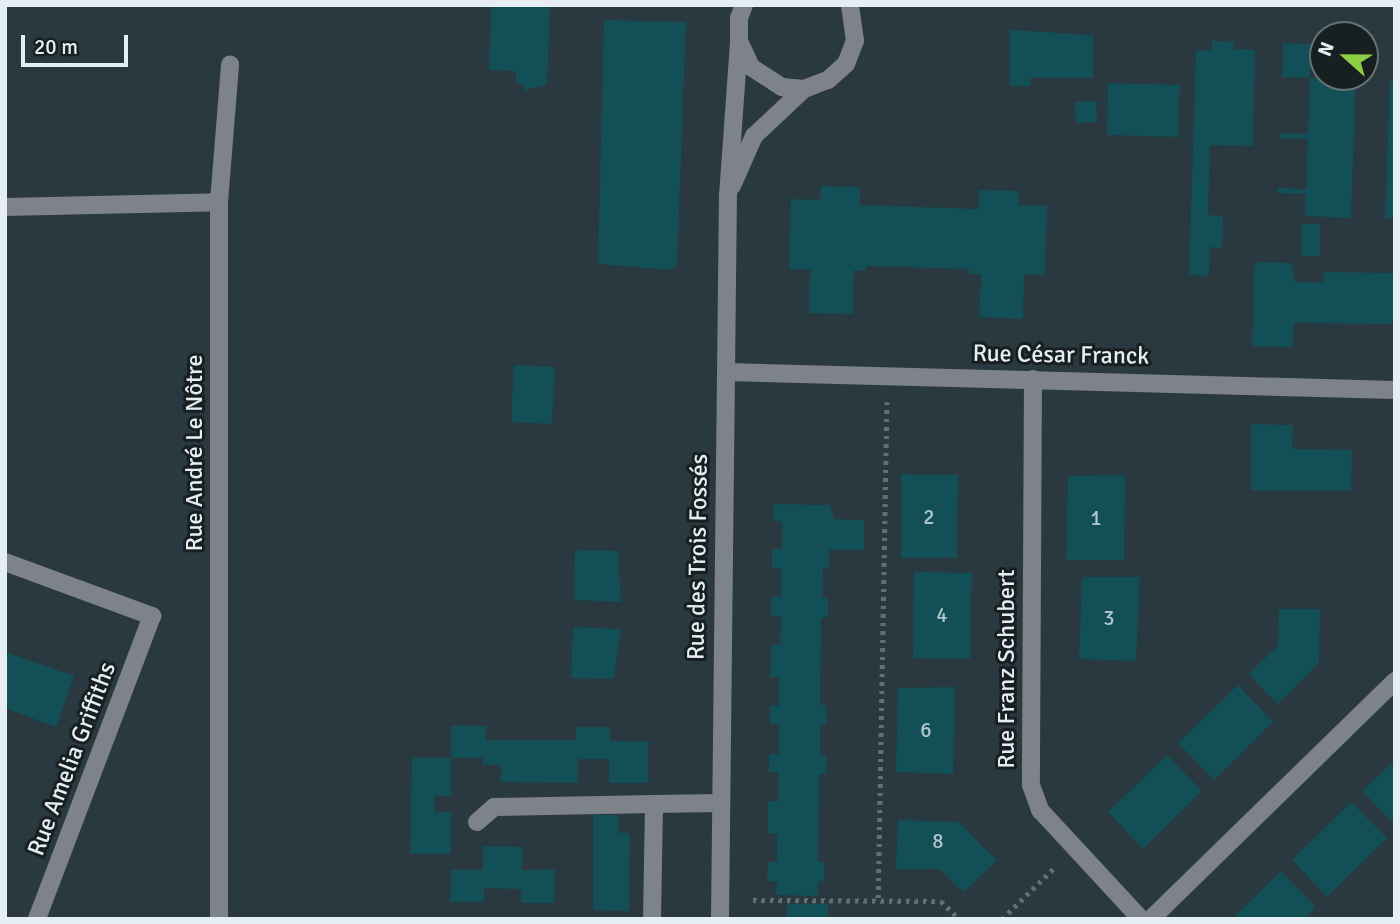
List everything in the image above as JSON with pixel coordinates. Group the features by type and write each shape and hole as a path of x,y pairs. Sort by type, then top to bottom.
{"street":[{"name":"Rue des Trois Fossés","path":"720,919 719,803 728,196 739,18 744,5"},
{"name":"Rue des Trois Fossés","path":"728,196 754,136 804,89 828,80 846,64 855,41 850,5"},
{"path":"739,41 751,67 764,80 804,89"},
{"name":"Rue André Le Nôtre","path":"219,919 219,202 230,65"},
{"path":"5,207 219,202"},
{"name":"Rue César Franck","path":"726,372 1395,390"},
{"name":"Rue Franz Schubert","path":"1032,379 1031,785 1040,810 1073,849 1141,919"},
{"name":"Rue Amelia Griffiths","path":"5,562 152,616 37,919"},
{"path":"1151,919 1395,681"},
{"path":"477,822 494,807 719,803"},
{"path":"652,919 654,804"}],"path":[{"path":"878,898 887,396"},
{"path":"1002,919 1073,849"},
{"path":"753,900 878,898 941,901 959,919"}],"building":[{"path":"491,5 550,5 547,84 524,91 524,84 516,84 516,71 489,70"},
{"path":"604,20 686,22 677,266 671,270 598,264"},
{"path":"1010,30 1093,35 1093,78 1030,78 1030,86 1010,86"},
{"path":"1212,41 1234,42 1234,49 1255,50 1253,146 1210,145 1208,215 1223,216 1222,248 1210,247 1209,276 1189,275 1196,50 1212,50"},
{"path":"1283,43 1309,44 1309,78 1282,77"},
{"path":"1390,80 1395,81 1395,219 1385,219"},
{"path":"1108,83 1180,85 1178,137 1107,135"},
{"path":"1310,91 1356,91 1351,218 1305,216 1306,194 1277,193 1278,188 1306,189 1308,139 1279,138 1280,133 1308,134"},
{"path":"1096,101 1097,122 1076,123 1075,102"},
{"path":"821,186 860,187 860,205 978,209 979,190 1019,191 1018,205 1047,205 1045,275 1024,275 1023,319 979,317 981,274 968,274 969,269 866,266 866,271 854,270 853,314 809,313 810,269 789,269 791,199 820,200"},
{"path":"1302,224 1320,224 1320,256 1302,256"},
{"path":"1258,262 1291,263 1295,282 1323,282 1324,272 1395,273 1395,324 1294,323 1293,347 1252,346 1254,267"},
{"path":"514,365 555,367 552,424 511,422"},
{"path":"1251,424 1293,425 1292,449 1352,450 1351,491 1251,490"},
{"path":"901,474 958,475 957,558 901,558"},
{"path":"1125,475 1124,560 1066,560 1068,476"},
{"path":"773,504 830,505 834,519 864,520 864,550 829,550 829,568 823,568 822,598 828,598 828,617 821,618 820,705 826,705 827,725 820,724 820,755 826,755 826,774 819,774 818,862 825,862 824,881 818,881 818,896 776,895 777,881 767,881 768,862 777,862 777,834 768,833 768,801 778,801 778,772 769,772 769,754 779,754 779,724 770,724 770,705 779,706 779,677 770,677 771,645 780,645 781,616 771,616 771,597 781,597 781,568 772,568 772,549 782,549 782,521 773,521"},
{"path":"575,550 618,551 621,602 574,600"},
{"path":"914,572 972,573 970,659 913,658"},
{"path":"1082,577 1140,577 1136,661 1079,659"},
{"path":"1279,609 1320,609 1319,663 1278,704 1248,674 1278,646"},
{"path":"573,627 621,629 614,679 571,678"},
{"path":"5,652 74,676 56,727 5,708"},
{"path":"1238,685 1273,722 1214,780 1178,743"},
{"path":"955,687 953,774 896,772 898,688"},
{"path":"451,726 486,726 486,740 576,740 576,727 610,727 610,741 648,741 648,783 609,783 609,759 578,759 578,783 500,782 501,765 483,765 483,758 451,758"},
{"path":"1167,755 1202,791 1143,849 1108,812"},
{"path":"412,758 451,758 451,796 434,796 435,812 451,812 451,854 410,854"},
{"path":"1395,760 1395,825 1362,791"},
{"path":"1351,802 1387,838 1327,897 1292,860"},
{"path":"593,815 618,815 619,833 630,833 629,911 593,910"},
{"path":"898,820 959,822 997,861 963,892 939,869 896,869"},
{"path":"483,846 522,847 522,870 555,870 554,903 521,903 521,889 484,888 484,902 450,902 451,870 483,870"},
{"path":"1281,871 1316,907 1304,919 1232,919"},
{"path":"787,904 828,904 828,919 787,919"}]}
